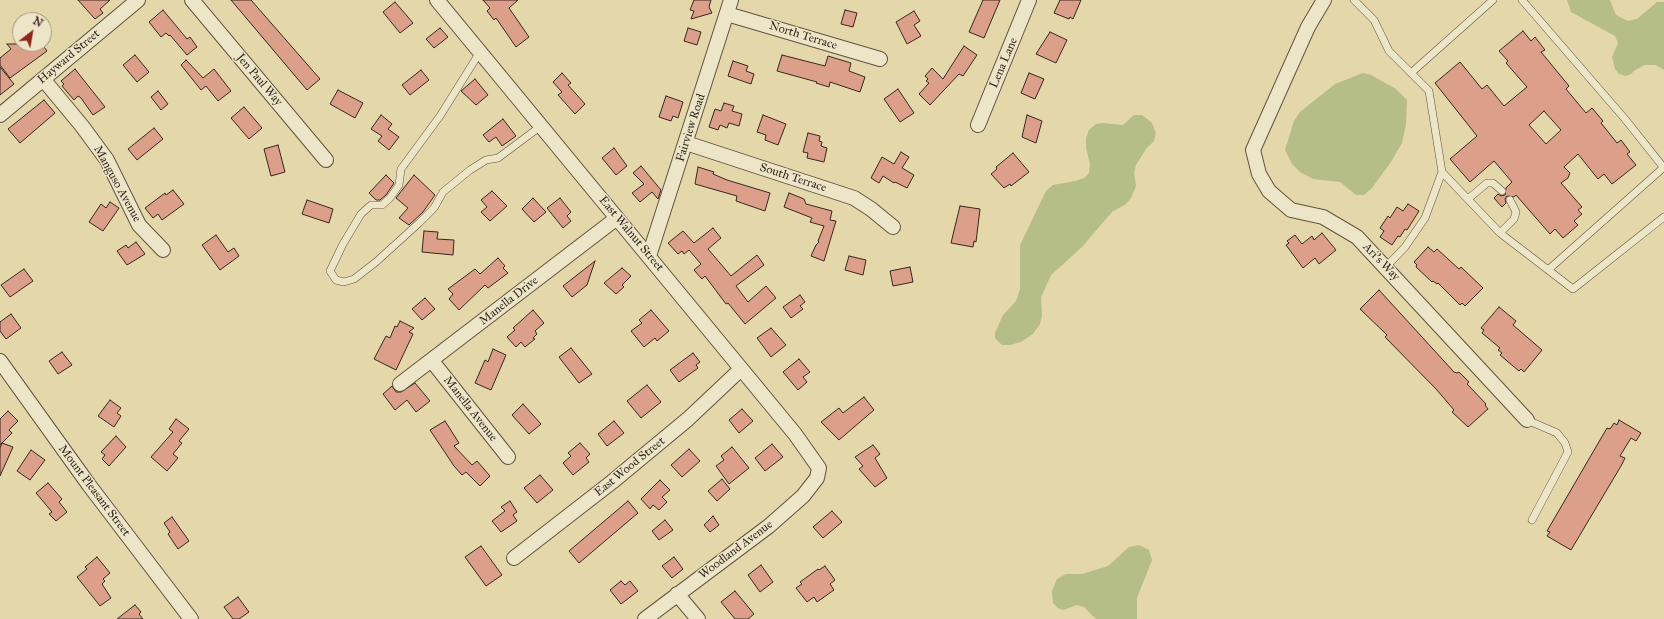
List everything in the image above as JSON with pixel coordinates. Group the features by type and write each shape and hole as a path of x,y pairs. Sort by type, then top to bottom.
{"street":[{"name":"Hayward Street","path":"0,115 138,0"},
{"name":"Jen Paul Way","path":"192,0 326,160"},
{"name":"East Walnut Street","path":"437,0 795,434 813,457 819,468 818,472"},
{"name":"Fairview Road","path":"649,256 731,0"},
{"name":"Lena Lane","path":"978,125 1029,0"},
{"name":"Ari's Way","path":"1324,0 1308,26 1253,150 1259,174 1269,192 1291,210 1323,217 1357,237 1527,420"},
{"name":"North Terrace","path":"727,14 880,59"},
{"name":"Manguso Avenue","path":"42,80 82,126 107,160 140,225 163,250"},
{"name":"South Terrace","path":"686,143 854,198 894,227"},
{"name":"Manella Drive","path":"400,384 617,218"},
{"name":"Mount Pleasant Street","path":"0,361 89,485 191,619"},
{"name":"Manella Avenue","path":"432,361 508,457"},
{"name":"East Wood Street","path":"514,558 624,472 688,419 741,369"},
{"name":"Woodland Avenue","path":"645,619 770,526 803,496 817,478 818,472"},
{"path":"677,594 698,619"}],"lane":[{"path":"1354,0 1374,20 1389,51 1429,91 1442,172 1425,218 1405,247 1386,267"},
{"path":"1410,73 1493,0"},
{"path":"1522,0 1625,119 1664,168 1548,270"},
{"path":"480,52 440,116 402,169 399,185 390,198 382,205 371,205 361,214 343,244 330,272 336,280 344,282 354,279 376,262 419,223 434,208 443,192 470,170 486,160 498,158 541,126"},
{"path":"1442,172 1500,233 1573,289 1664,217"},
{"path":"1468,199 1487,183 1493,183 1502,191"},
{"path":"1500,233 1514,219 1516,212 1510,200"},
{"name":"Ari's Way","path":"1527,420 1557,433 1565,443 1568,452 1532,520"}],"green space":[{"path":"1567,0 1610,0 1616,15 1628,21 1637,19 1657,2 1664,2 1664,70 1656,65 1645,65 1626,76 1619,74 1615,69 1612,57 1618,43 1615,36 1571,12"},
{"path":"1363,73 1371,75 1396,89 1407,100 1406,124 1402,143 1391,162 1372,188 1364,195 1356,195 1340,182 1313,179 1300,172 1292,164 1285,150 1294,121 1300,112 1335,84"},
{"path":"1134,115 1142,115 1152,123 1156,133 1154,141 1146,149 1136,165 1134,173 1136,186 1131,198 1126,204 1112,212 1082,247 1051,275 1041,297 1042,316 1040,324 1033,334 1021,342 1010,345 1002,345 995,338 995,333 1003,315 1016,301 1020,289 1020,245 1046,191 1053,185 1084,178 1089,173 1090,164 1086,148 1086,138 1089,130 1096,124 1103,123 1123,125"},
{"path":"1139,545 1149,550 1152,560 1137,598 1137,619 1096,619 1084,607 1077,605 1063,610 1058,608 1053,603 1052,591 1057,579 1066,574 1082,574 1108,566 1129,547"}],"building":[{"path":"78,0 110,0 100,9 103,13 95,19"},
{"path":"231,0 251,0 320,79 307,90"},
{"path":"483,0 518,0 509,8 529,37 516,47 496,18 494,20 487,11 490,8"},
{"path":"694,0 711,0 709,7 712,13 691,19 694,11 690,10"},
{"path":"983,0 1000,0 984,38 969,32"},
{"path":"1060,0 1081,0 1073,19 1070,17 1069,19 1054,13"},
{"path":"395,2 413,23 400,33 383,12"},
{"path":"163,10 187,39 190,37 197,47 187,55 170,35 169,36 166,33 161,37 149,22"},
{"path":"845,10 857,13 853,27 841,24"},
{"path":"914,11 920,21 914,25 921,36 907,44 896,22"},
{"path":"440,28 448,37 434,48 426,39"},
{"path":"688,28 701,32 697,45 684,41"},
{"path":"1523,31 1531,41 1535,37 1545,50 1541,52 1569,86 1566,89 1586,113 1592,108 1603,121 1601,123 1617,143 1621,140 1630,152 1627,154 1636,165 1612,184 1604,174 1598,179 1578,154 1564,167 1570,173 1568,178 1561,183 1582,207 1578,210 1582,214 1574,221 1578,225 1563,238 1555,229 1550,234 1516,195 1514,197 1507,196 1505,199 1506,203 1502,207 1494,198 1498,194 1501,196 1505,195 1506,188 1512,182 1494,161 1470,182 1450,159 1477,136 1435,83 1460,62 1482,89 1487,85 1504,106 1527,87 1506,63 1508,61 1499,51","holes":["1544,111 1561,130 1546,144 1529,125"]},
{"path":"1050,32 1067,40 1056,63 1036,54"},
{"path":"7,44 12,44 12,52 46,52 10,78 0,65 0,58 11,49"},
{"path":"964,46 977,55 963,76 959,74 930,105 919,94 929,83 926,81 928,79 925,76 932,68 943,79"},
{"path":"135,55 149,72 137,82 123,65"},
{"path":"782,55 825,66 828,56 851,63 849,71 865,77 860,92 830,82 829,87 816,83 817,82 777,71"},
{"path":"186,60 203,78 214,69 231,91 218,101 206,86 201,90 181,65"},
{"path":"733,61 748,66 746,71 754,74 751,84 728,76"},
{"path":"0,67 14,84 0,95"},
{"path":"75,69 105,107 93,115 81,98 78,96 74,100 62,86 64,84 61,81"},
{"path":"421,70 429,80 410,95 402,85"},
{"path":"562,73 571,83 568,85 585,104 575,114 558,95 562,92 553,82"},
{"path":"1029,73 1044,79 1035,99 1021,93"},
{"path":"475,79 488,95 476,105 461,91"},
{"path":"898,89 914,113 900,122 884,99"},
{"path":"338,90 363,103 355,118 330,104"},
{"path":"158,91 168,104 161,110 151,97"},
{"path":"666,96 683,102 678,118 673,116 671,121 659,117"},
{"path":"44,100 55,113 20,143 8,129"},
{"path":"724,103 734,106 732,111 742,114 739,126 729,123 727,128 720,125 718,130 709,127 715,109 721,111"},
{"path":"244,107 262,128 249,139 231,118"},
{"path":"381,115 392,124 388,129 399,137 389,150 378,141 382,136 371,129"},
{"path":"763,115 786,124 778,145 765,140 766,135 757,132"},
{"path":"1027,115 1042,121 1036,143 1022,137"},
{"path":"503,119 516,136 502,146 496,137 489,142 483,135"},
{"path":"154,128 163,139 137,160 128,149"},
{"path":"808,133 820,136 819,141 822,142 821,146 827,148 824,162 807,158 808,153 803,152"},
{"path":"278,145 285,172 271,176 264,149"},
{"path":"614,148 627,166 616,175 602,158"},
{"path":"901,152 909,157 902,168 914,175 907,188 895,182 894,183 883,176 879,183 871,178 882,157 894,164"},
{"path":"1013,153 1029,172 1011,186 1010,184 1004,188 991,174 997,169 996,167"},
{"path":"641,166 661,190 658,199 652,192 640,202 632,193 644,184 633,173"},
{"path":"698,167 714,172 713,174 727,180 770,193 765,211 736,201 737,196 695,184"},
{"path":"386,175 394,183 386,195 380,200 376,200 369,193"},
{"path":"414,175 435,195 423,212 409,225 399,218 408,208 396,198"},
{"path":"173,190 184,204 162,220 158,214 153,218 145,208 165,193 166,195"},
{"path":"492,191 507,206 490,221 481,212 487,207 481,200"},
{"path":"789,193 804,199 806,204 832,211 830,220 836,221 824,261 811,256 819,242 818,241 824,226 810,222 812,218 784,207"},
{"path":"533,198 546,212 534,222 522,209"},
{"path":"560,198 571,212 567,216 571,221 563,228 547,208"},
{"path":"307,200 333,209 329,223 302,214"},
{"path":"110,202 119,208 103,231 89,222 101,204 106,208"},
{"path":"1408,204 1419,211 1407,230 1405,229 1400,237 1398,236 1392,245 1380,237 1384,231 1380,228 1388,216 1390,218 1397,207 1403,211"},
{"path":"960,206 980,209 976,242 974,241 973,247 951,243"},
{"path":"713,228 721,238 708,249 731,276 757,255 764,265 736,286 748,302 766,286 776,298 745,324 728,303 726,304 705,276 702,279 694,270 701,264 689,250 684,254 682,251 678,254 668,243 683,231 694,243"},
{"path":"424,231 438,232 437,239 454,240 453,255 422,252"},
{"path":"1322,233 1336,250 1319,264 1315,258 1303,268 1286,245 1289,243 1287,241 1295,235 1302,244 1312,236 1314,240"},
{"path":"216,235 228,252 234,248 239,256 220,270 202,245"},
{"path":"136,242 145,254 127,265 117,251 126,245 128,248"},
{"path":"1428,247 1434,252 1437,249 1459,269 1461,267 1483,288 1465,306 1462,303 1460,305 1438,283 1432,282 1416,267 1417,265 1414,262"},
{"path":"849,256 866,260 863,275 845,270"},
{"path":"498,258 505,266 503,268 508,273 488,288 485,285 459,310 449,299 453,294 448,289 475,269 480,274"},
{"path":"595,261 587,285 572,297 563,286"},
{"path":"910,267 913,282 893,286 890,271"},
{"path":"622,268 631,276 622,285 624,287 616,294 604,283"},
{"path":"24,269 33,281 10,297 1,285"},
{"path":"1379,290 1454,372 1459,372 1469,382 1467,384 1486,404 1485,405 1488,409 1468,427 1452,412 1454,410 1436,389 1385,337 1387,335 1360,309"},
{"path":"800,295 805,302 800,306 803,309 791,318 783,307"},
{"path":"425,298 435,309 422,320 412,309"},
{"path":"1499,307 1516,321 1513,325 1542,350 1524,372 1521,369 1519,371 1500,355 1502,353 1498,350 1500,348 1482,333 1484,330 1481,328"},
{"path":"533,310 544,323 535,331 537,334 533,338 535,339 525,347 521,342 516,347 507,337 515,330 513,328"},
{"path":"651,310 669,331 657,341 655,338 644,347 631,331 642,323 639,320"},
{"path":"11,314 21,328 6,339 0,331 0,322"},
{"path":"400,321 414,328 409,332 413,334 396,370 374,359 386,336 390,338 395,326 397,327"},
{"path":"771,328 786,345 771,357 757,338"},
{"path":"571,348 592,374 579,383 559,357"},
{"path":"493,349 506,355 491,390 475,383 485,360 488,362"},
{"path":"62,352 72,365 58,374 49,361"},
{"path":"693,353 700,362 696,365 698,368 679,382 670,370"},
{"path":"799,359 810,372 803,377 807,382 798,390 783,372"},
{"path":"415,383 430,401 416,412 407,400 395,410 383,394 392,386 396,392 401,392"},
{"path":"647,385 661,402 641,418 627,401"},
{"path":"864,397 874,410 839,440 821,422 839,408 843,413"},
{"path":"110,400 121,408 117,413 121,416 114,427 98,416"},
{"path":"523,404 541,424 529,434 512,415"},
{"path":"742,409 753,421 739,433 729,420"},
{"path":"8,411 18,421 9,430 12,433 0,445 0,419"},
{"path":"176,419 189,429 179,441 182,443 173,454 178,458 167,471 151,457 173,432 169,429"},
{"path":"1619,420 1641,433 1636,441 1631,438 1620,456 1625,458 1621,466 1571,550 1547,536 1550,532 1547,531 1607,428 1610,429 1614,423 1617,425"},
{"path":"445,421 459,443 454,446 472,465 477,461 490,476 480,486 466,472 462,475 454,466 430,430"},
{"path":"614,421 624,433 607,446 598,434"},
{"path":"116,436 126,447 109,466 102,459 105,455 101,452"},
{"path":"2,443 13,447 0,476 0,448"},
{"path":"580,443 590,454 586,458 589,462 573,475 563,463 571,456 568,453"},
{"path":"772,444 783,457 765,471 755,458"},
{"path":"873,445 880,454 875,458 887,478 875,487 859,469 863,466 855,457"},
{"path":"732,447 749,468 729,484 716,466 724,460 721,456"},
{"path":"689,449 700,461 682,477 671,465"},
{"path":"31,450 45,460 30,480 17,471"},
{"path":"540,475 553,490 537,503 524,488"},
{"path":"722,479 730,489 717,501 708,491"},
{"path":"660,480 670,490 662,497 667,502 659,510 653,505 650,509 641,499"},
{"path":"48,483 62,499 59,502 67,512 56,521 49,514 52,512 36,493"},
{"path":"510,501 517,512 513,515 517,521 501,532 492,521 505,511 501,507"},
{"path":"628,501 638,513 579,563 569,551"},
{"path":"832,511 842,522 823,538 813,527"},
{"path":"713,516 719,525 710,532 704,525"},
{"path":"172,517 189,541 178,549 168,534 170,532 164,523"},
{"path":"665,520 673,530 659,540 652,531"},
{"path":"481,546 502,575 486,586 465,557"},
{"path":"97,557 110,573 103,579 105,581 102,584 111,598 100,606 77,577 87,569 85,567"},
{"path":"674,557 683,569 672,578 662,566"},
{"path":"761,565 773,582 760,592 748,575"},
{"path":"825,566 835,580 830,584 834,590 817,602 814,597 807,602 796,588 802,584 800,582 818,569 819,570"},
{"path":"621,581 625,585 630,581 638,591 621,604 610,590"},
{"path":"735,591 754,614 748,619 735,619 721,602"},
{"path":"238,597 249,612 239,619 233,619 224,607"},
{"path":"135,605 141,612 139,614 143,619 117,619"}]}
